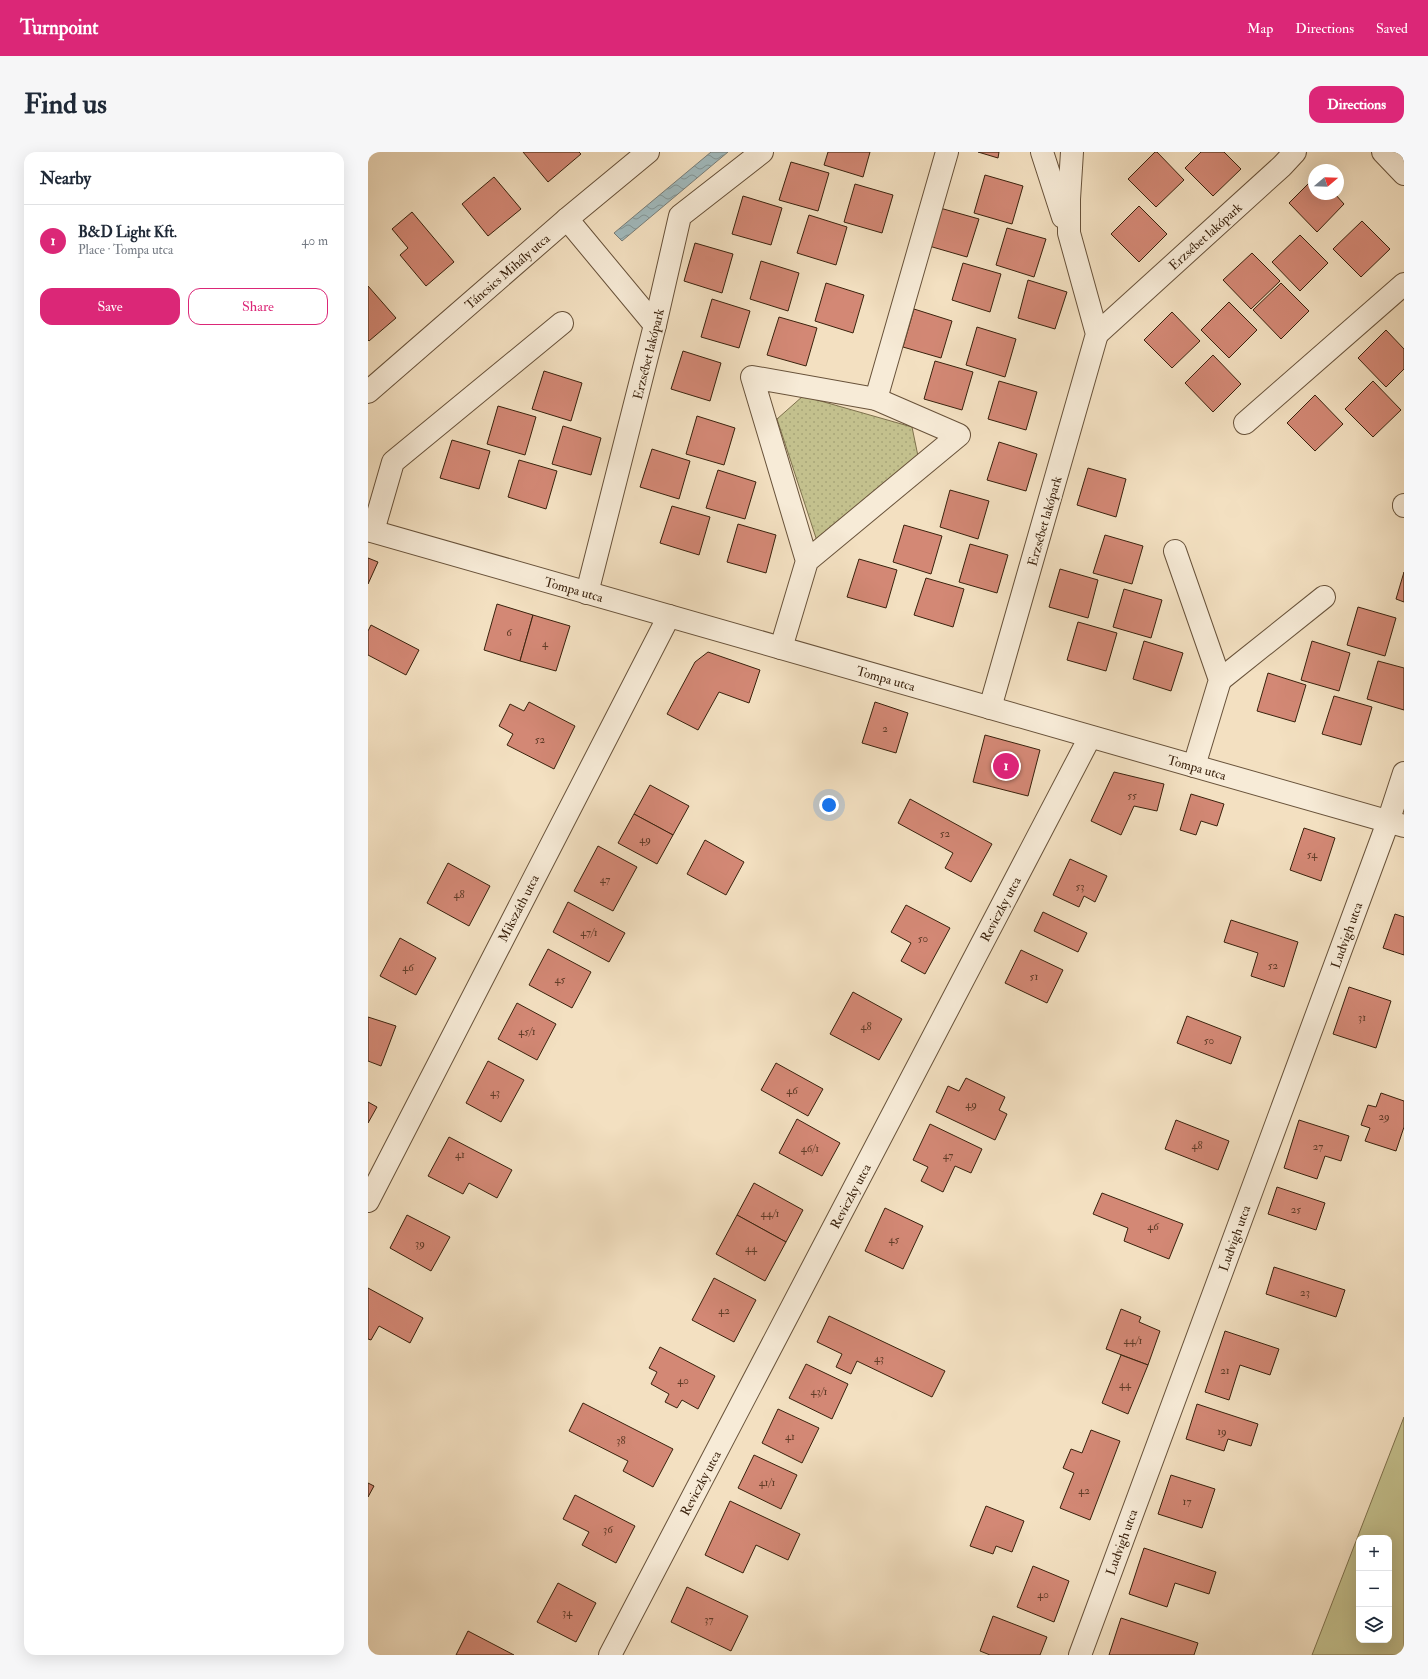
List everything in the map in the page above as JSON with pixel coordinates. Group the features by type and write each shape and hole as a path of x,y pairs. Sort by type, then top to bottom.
{"street":[{"name":"Táncsics Mihály utca","path":"368,392 567,219 648,152"},
{"name":"Erzsébet lakópark","path":"588,593 655,325 680,216 762,152"},
{"path":"876,399 947,152"},
{"path":"1042,152 1069,233 1097,334"},
{"path":"1069,233 1069,199 1072,152"},
{"name":"Erzsébet lakópark","path":"990,708 1097,334 1282,166 1295,152"},
{"path":"1383,152 1404,174"},
{"path":"567,219 655,325"},
{"path":"1245,422 1404,284"},
{"path":"370,531 393,462 562,323"},
{"path":"781,648 807,561 752,377 876,399 959,435 807,561"},
{"name":"Tompa utca","path":"370,531 1396,824"},
{"path":"1175,551 1220,680"},
{"path":"1194,766 1220,680 1324,597"},
{"name":"Mikszáth utca","path":"368,1201 669,616"},
{"name":"Reviczky utca","path":"610,1655 1090,737"},
{"name":"Ludvigh utca","path":"1080,1655 1396,824 1404,772"}],"shaded area":[{"path":"803,396 912,427 919,461 817,541 777,419"},
{"path":"1404,1417 1404,1655 1312,1655 1356,1541 1356,1643 1392,1643 1392,1535 1358,1535"}],"water":[{"path":"711,152 728,152 622,241 614,233"}],"building":[{"path":"523,152 579,152 581,154 548,182"},
{"path":"828,152 870,152 863,177 824,165"},
{"path":"978,152 999,152 998,158"},
{"path":"1155,152 1157,152 1184,180 1156,207 1128,179"},
{"path":"1201,152 1224,152 1241,169 1213,196 1185,168"},
{"path":"791,162 829,173 818,211 779,200"},
{"path":"985,175 1023,186 1012,224 974,213"},
{"path":"494,177 521,209 488,236 462,204"},
{"path":"855,184 893,195 882,233 844,222"},
{"path":"1308,184 1308,200 1340,200 1344,204 1317,232 1289,203"},
{"path":"743,196 782,208 771,245 732,234"},
{"path":"1139,206 1167,234 1139,262 1111,234"},
{"path":"940,208 979,219 967,257 929,246"},
{"path":"412,212 454,262 426,286 400,255 408,248 392,229"},
{"path":"809,215 847,227 836,265 797,253"},
{"path":"1362,221 1390,249 1361,277 1333,249"},
{"path":"1007,228 1046,239 1034,277 996,265"},
{"path":"1300,235 1328,263 1300,291 1272,262"},
{"path":"695,243 733,254 722,293 684,281"},
{"path":"1252,253 1280,281 1251,309 1223,280"},
{"path":"761,261 799,273 788,311 750,299"},
{"path":"963,263 1001,274 990,312 952,300"},
{"path":"1028,280 1067,292 1055,329 1018,318"},
{"path":"826,283 864,295 853,333 815,321"},
{"path":"1281,283 1309,311 1281,339 1253,310"},
{"path":"368,286 396,318 369,341 368,340"},
{"path":"712,299 750,311 739,348 701,337"},
{"path":"1229,302 1257,330 1229,358 1201,330"},
{"path":"914,309 952,321 941,358 903,347"},
{"path":"1172,312 1200,341 1172,368 1144,340"},
{"path":"779,317 817,328 806,366 767,355"},
{"path":"977,327 1016,339 1005,377 966,365"},
{"path":"1386,330 1404,349 1404,369 1386,387 1358,358"},
{"path":"683,351 721,363 710,401 671,389"},
{"path":"1213,355 1241,384 1213,412 1185,383"},
{"path":"935,361 973,372 962,410 924,399"},
{"path":"544,371 582,383 571,421 532,409"},
{"path":"999,381 1037,392 1026,430 988,419"},
{"path":"1373,381 1401,410 1373,437 1345,409"},
{"path":"1315,395 1343,424 1315,451 1287,423"},
{"path":"498,406 536,417 525,455 487,444"},
{"path":"697,416 735,428 724,465 686,454"},
{"path":"563,426 601,438 591,475 552,464"},
{"path":"452,440 490,451 479,489 440,478"},
{"path":"999,442 1037,454 1026,491 987,480"},
{"path":"652,449 690,461 679,499 640,487"},
{"path":"519,460 557,471 546,509 508,497"},
{"path":"1088,468 1126,479 1116,517 1077,505"},
{"path":"718,470 756,482 745,519 706,508"},
{"path":"950,490 989,501 978,539 940,527"},
{"path":"672,506 710,517 699,555 660,543"},
{"path":"738,524 776,535 766,573 727,562"},
{"path":"904,525 942,536 931,574 893,562"},
{"path":"1105,535 1143,546 1132,584 1093,573"},
{"path":"970,544 1008,555 997,593 959,582"},
{"path":"368,558 378,562 368,584"},
{"path":"859,559 897,570 886,608 847,597"},
{"path":"1060,569 1098,580 1088,618 1049,607"},
{"path":"1404,572 1404,602 1396,599"},
{"path":"926,578 964,589 953,627 914,615"},
{"path":"1124,589 1162,600 1151,638 1113,627"},
{"path":"497,604 533,615 520,661 484,650"},
{"path":"1358,607 1396,618 1385,656 1347,645"},
{"path":"533,615 570,626 556,671 520,661"},
{"path":"1078,622 1117,633 1106,671 1067,660"},
{"path":"371,625 419,650 406,675 368,655 368,631"},
{"path":"1144,641 1183,653 1171,691 1133,679"},
{"path":"1312,641 1350,653 1339,691 1301,680"},
{"path":"708,652 760,670 749,703 719,692 698,730 667,714 695,662"},
{"path":"1378,661 1404,668 1404,710 1367,699"},
{"path":"1268,673 1306,685 1295,722 1257,711"},
{"path":"1334,696 1372,707 1361,745 1322,734"},
{"path":"529,702 575,726 554,769 507,745 513,734 499,726 510,704 524,711"},
{"path":"875,702 908,713 896,753 862,743"},
{"path":"985,735 1040,750 1028,796 973,782"},
{"path":"1114,772 1164,784 1157,811 1134,806 1121,835 1091,821"},
{"path":"650,785 689,806 673,835 634,814"},
{"path":"1191,794 1224,804 1217,826 1201,821 1196,835 1180,830"},
{"path":"910,799 992,844 971,882 945,868 953,853 898,823"},
{"path":"634,814 673,835 657,864 618,843"},
{"path":"1304,828 1335,838 1321,881 1290,870"},
{"path":"705,840 744,862 726,895 687,874"},
{"path":"598,846 637,867 613,911 574,891"},
{"path":"1070,859 1107,876 1095,902 1084,896 1079,907 1053,895"},
{"path":"448,863 490,886 469,926 427,903"},
{"path":"568,902 625,933 609,962 553,932"},
{"path":"906,905 950,928 925,974 901,961 911,943 891,932"},
{"path":"1043,912 1087,933 1078,952 1034,931"},
{"path":"1395,914 1404,917 1404,955 1383,948"},
{"path":"1231,920 1298,942 1284,987 1251,976 1258,953 1224,942"},
{"path":"400,938 436,958 416,995 380,976"},
{"path":"548,949 591,972 572,1008 529,985"},
{"path":"1021,950 1063,970 1047,1003 1005,983"},
{"path":"1349,987 1391,1001 1376,1048 1333,1034"},
{"path":"853,992 902,1019 879,1060 830,1034"},
{"path":"517,1003 556,1024 537,1060 498,1039"},
{"path":"1187,1016 1241,1037 1231,1064 1177,1043"},
{"path":"368,1017 396,1026 381,1066 368,1061"},
{"path":"488,1061 524,1080 501,1122 466,1103"},
{"path":"776,1063 823,1089 808,1116 761,1090"},
{"path":"966,1078 1005,1097 999,1110 1007,1114 995,1140 936,1112 948,1086 959,1091"},
{"path":"1381,1093 1404,1101 1404,1127 1396,1151 1365,1141 1370,1128 1361,1125 1368,1105 1376,1107"},
{"path":"368,1102 377,1107 368,1123"},
{"path":"797,1119 840,1143 822,1176 779,1153"},
{"path":"1176,1120 1229,1141 1218,1170 1165,1149"},
{"path":"1299,1120 1349,1136 1341,1161 1325,1156 1317,1179 1284,1168"},
{"path":"930,1124 982,1149 971,1173 955,1166 943,1192 921,1181 928,1167 913,1160"},
{"path":"449,1137 512,1170 497,1198 469,1183 463,1194 428,1176"},
{"path":"754,1183 803,1210 786,1242 737,1215"},
{"path":"1277,1187 1325,1203 1316,1230 1268,1214"},
{"path":"1102,1193 1183,1224 1169,1259 1124,1241 1128,1228 1093,1214"},
{"path":"885,1208 923,1226 903,1269 865,1251"},
{"path":"407,1215 450,1237 431,1271 390,1248"},
{"path":"737,1215 786,1242 765,1281 716,1254"},
{"path":"1274,1267 1345,1290 1336,1317 1266,1294"},
{"path":"714,1278 756,1300 734,1342 692,1320"},
{"path":"368,1288 423,1318 410,1343 379,1326 371,1340 368,1339"},
{"path":"1121,1309 1141,1317 1139,1322 1160,1331 1148,1365 1106,1349"},
{"path":"829,1316 945,1371 932,1397 857,1361 851,1374 836,1367 842,1354 817,1342"},
{"path":"1225,1331 1279,1349 1270,1375 1240,1365 1229,1400 1205,1392"},
{"path":"660,1347 715,1376 698,1409 682,1400 677,1408 665,1402 669,1394 651,1384 657,1372 649,1368"},
{"path":"1121,1355 1148,1365 1128,1414 1102,1403"},
{"path":"806,1364 848,1384 832,1419 789,1398"},
{"path":"583,1403 673,1449 653,1487 623,1471 628,1461 569,1431"},
{"path":"1197,1404 1258,1424 1251,1446 1228,1439 1224,1451 1186,1439"},
{"path":"778,1409 819,1428 802,1463 762,1443"},
{"path":"1091,1430 1120,1441 1090,1520 1060,1508 1074,1473 1063,1468 1071,1449 1082,1453"},
{"path":"754,1455 797,1475 781,1509 738,1488"},
{"path":"1171,1475 1215,1489 1202,1528 1158,1514"},
{"path":"368,1483 374,1486 368,1497"},
{"path":"575,1495 635,1526 616,1563 582,1545 589,1532 563,1519"},
{"path":"730,1501 800,1534 788,1560 756,1545 743,1573 705,1555"},
{"path":"986,1506 1024,1521 1012,1552 996,1546 993,1554 970,1546"},
{"path":"1144,1548 1216,1572 1209,1594 1175,1583 1167,1607 1129,1594"},
{"path":"1033,1566 1069,1581 1054,1622 1017,1607"},
{"path":"558,1583 596,1603 576,1642 537,1622"},
{"path":"687,1587 748,1616 731,1651 671,1622"},
{"path":"993,1616 1047,1637 1040,1655 990,1655 980,1651"},
{"path":"1121,1618 1198,1643 1194,1655 1109,1655"},
{"path":"468,1631 514,1655 456,1655"}],"place":[{"name":"B&D Light Kft.","path":"1006,766"}]}
